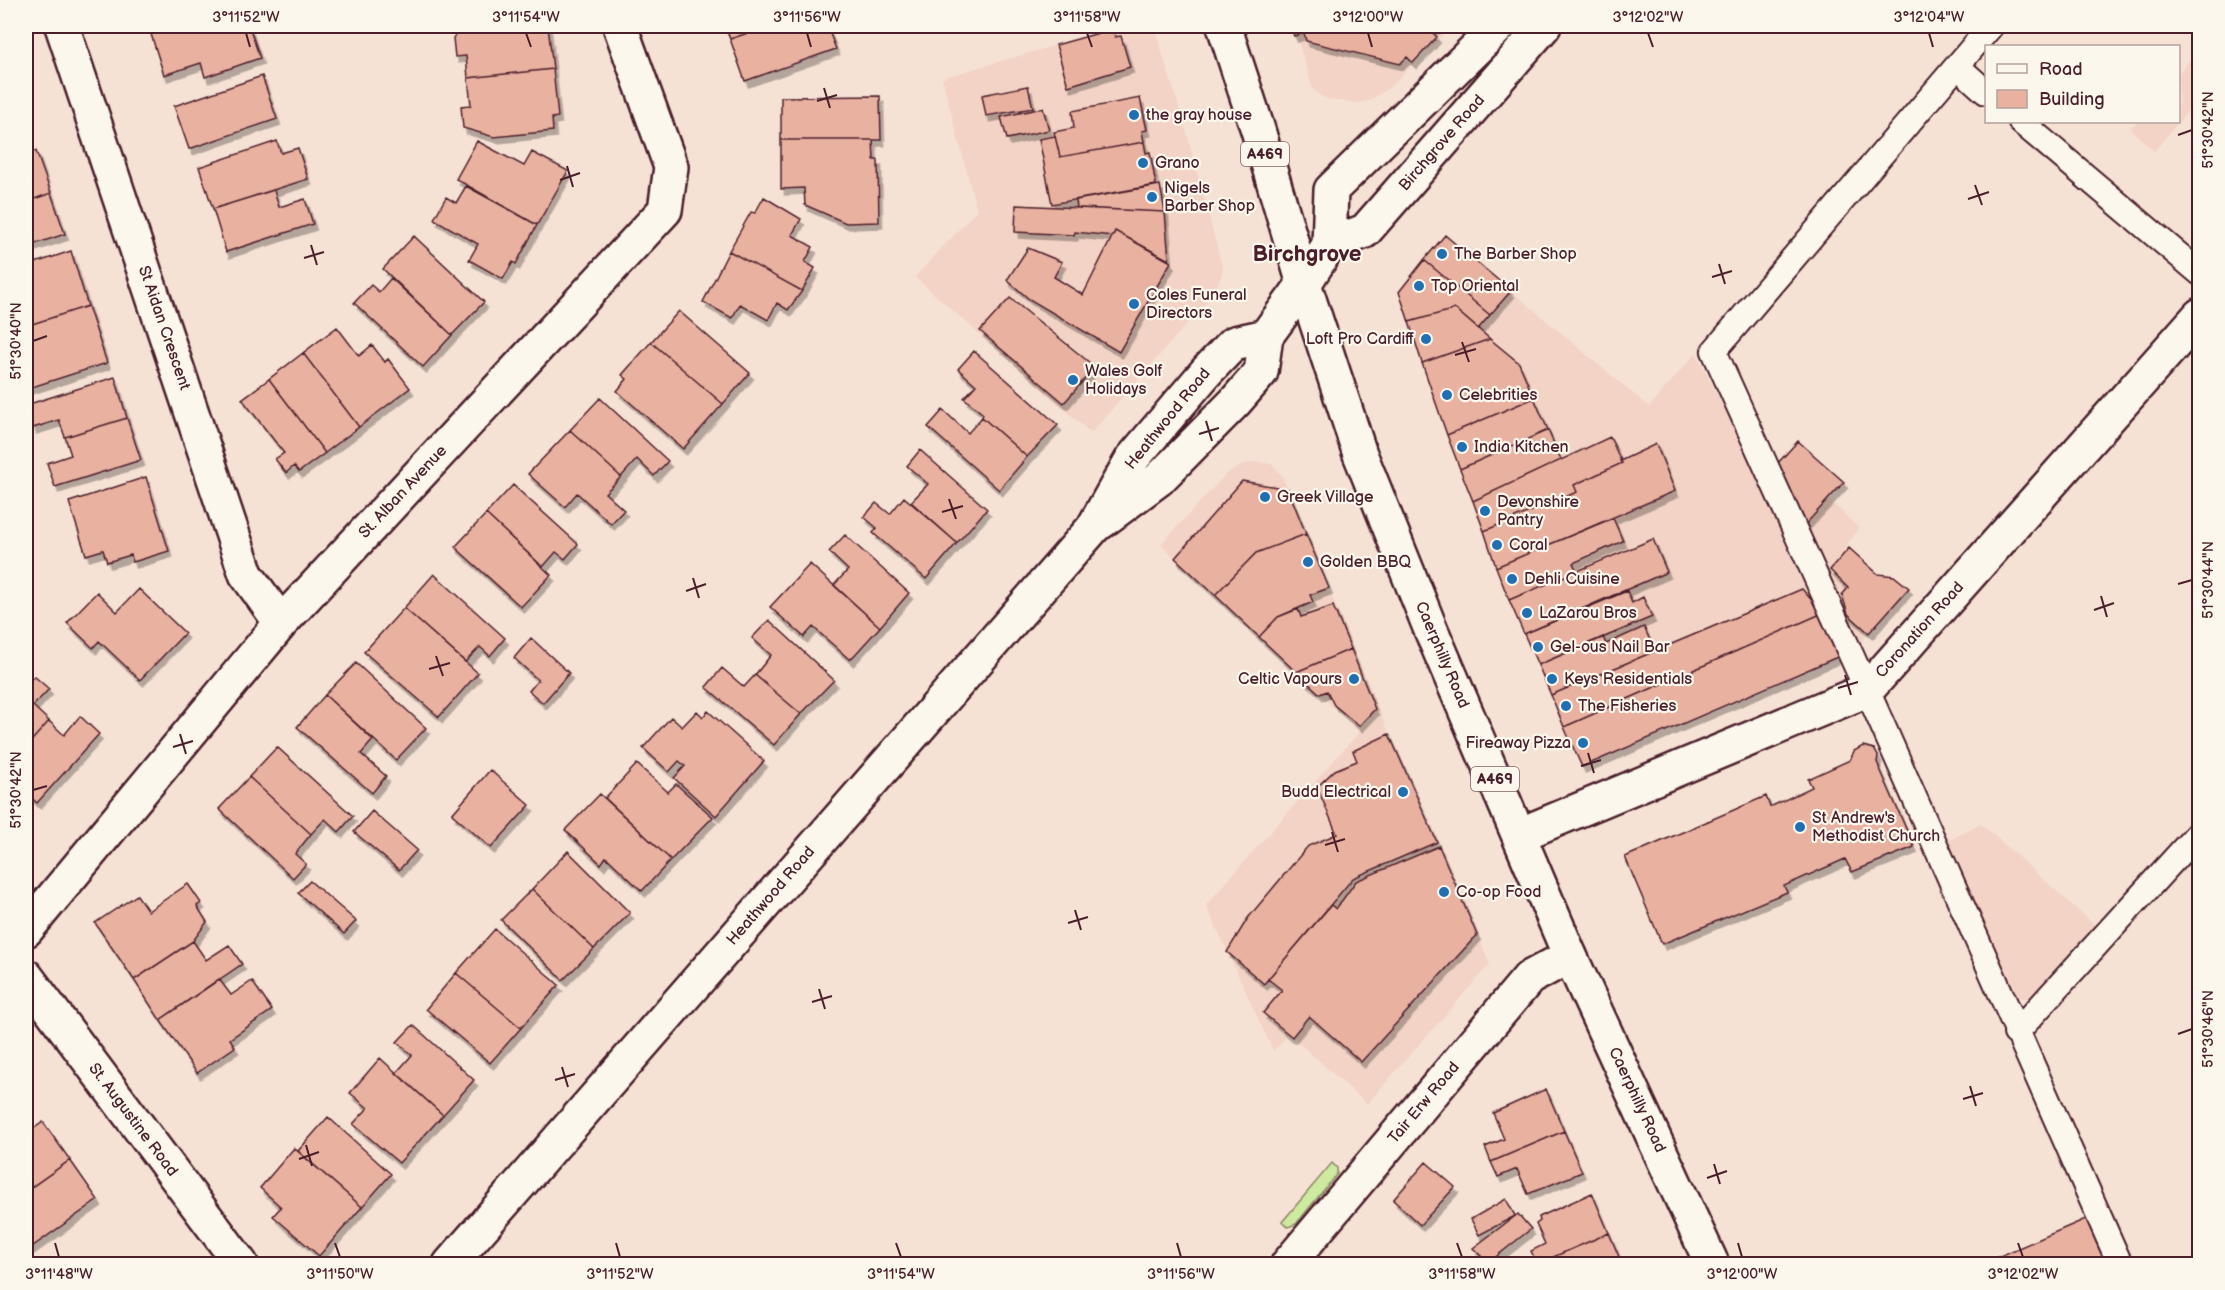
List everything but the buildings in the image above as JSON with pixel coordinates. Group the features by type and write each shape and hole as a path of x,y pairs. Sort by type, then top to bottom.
{"street":[{"name":"St Aidan Crescent","path":"62,26 246,574 281,623"},
{"name":"St. Alban Avenue","path":"26,930 281,623 665,210 671,168 620,26"},
{"name":"Caerphilly Road","path":"1224,26 1304,284 1360,454 1431,630 1570,956 1712,1264"},
{"path":"1304,284 1329,245 1330,190 1500,26"},
{"name":"Birchgrove Road","path":"1329,245 1365,231 1544,26"},
{"name":"Heathwood Road","path":"450,1264 1093,528 1159,479 1235,402 1261,372 1266,336 1304,284"},
{"name":"Coronation Road","path":"1519,836 1867,690 2199,315"},
{"name":"Tair Erw Road","path":"1288,1264 1529,978 1570,956"},
{"name":"St. Augustine Road","path":"26,976 241,1264"}],"lane":[{"path":"1991,26 1714,351 1867,690 2016,1033 2120,1264"},
{"path":"1957,66 1985,91"},
{"path":"2022,123 2199,273"},
{"path":"2016,1033 2199,831"}],"shaded area":[{"path":"1123,26 1154,26 1186,130 1223,270 1215,292 1091,433 915,277 977,210 942,78"},
{"path":"1293,26 1452,26 1390,87 1369,101 1357,103 1330,100 1320,96 1313,89"},
{"path":"2199,48 2199,98 2180,120 2180,72"},
{"path":"2136,123 2178,123 2154,151 2130,129"},
{"path":"1445,235 1649,407 1696,353 1749,456 1842,655 1582,767 1496,567 1447,435 1399,292"},
{"path":"1798,441 1844,482 1828,499 1859,528 1846,546 1878,574 1894,576 1909,588 1861,642 1855,638 1777,464"},
{"path":"1255,462 1272,464 1282,476 1389,734 1490,964 1367,1104 1289,1034 1273,1051 1206,905 1359,732 1161,544 1227,473"},
{"path":"1981,824 2097,927 2033,999 2009,996 1944,843"}],"green space":[{"path":"1332,1163 1337,1168 1337,1174 1296,1224 1288,1227 1282,1222"}],"place":[{"name":"the gray house","path":"1134,115"},
{"name":"Grano","path":"1143,163"},
{"name":"Nigels Barber Shop","path":"1152,197"},
{"name":"The Barber Shop","path":"1442,254"},
{"name":"Top Oriental","path":"1419,286"},
{"name":"Coles Funeral Directors","path":"1134,304"},
{"name":"Loft Pro Cardiff","path":"1426,339"},
{"name":"Wales Golf Holidays","path":"1073,380"},
{"name":"Celebrities","path":"1447,395"},
{"name":"India Kitchen","path":"1462,447"},
{"name":"Greek Village","path":"1265,497"},
{"name":"Devonshire Pantry","path":"1485,511"},
{"name":"Coral","path":"1497,545"},
{"name":"Golden BBQ","path":"1308,562"},
{"name":"Dehli Cuisine","path":"1512,579"},
{"name":"LaZarou Bros","path":"1527,613"},
{"name":"Gel-ous Nail Bar","path":"1538,647"},
{"name":"Celtic Vapours","path":"1354,679"},
{"name":"Keys Residentials","path":"1552,679"},
{"name":"The Fisheries","path":"1566,706"},
{"name":"Fireaway Pizza","path":"1583,743"},
{"name":"Budd Electrical","path":"1403,792"},
{"name":"St Andrew's Methodist Church","path":"1800,827"},
{"name":"Co-op Food","path":"1444,892"}],"district":[{"name":"Birchgrove","path":"1307,254"}]}
